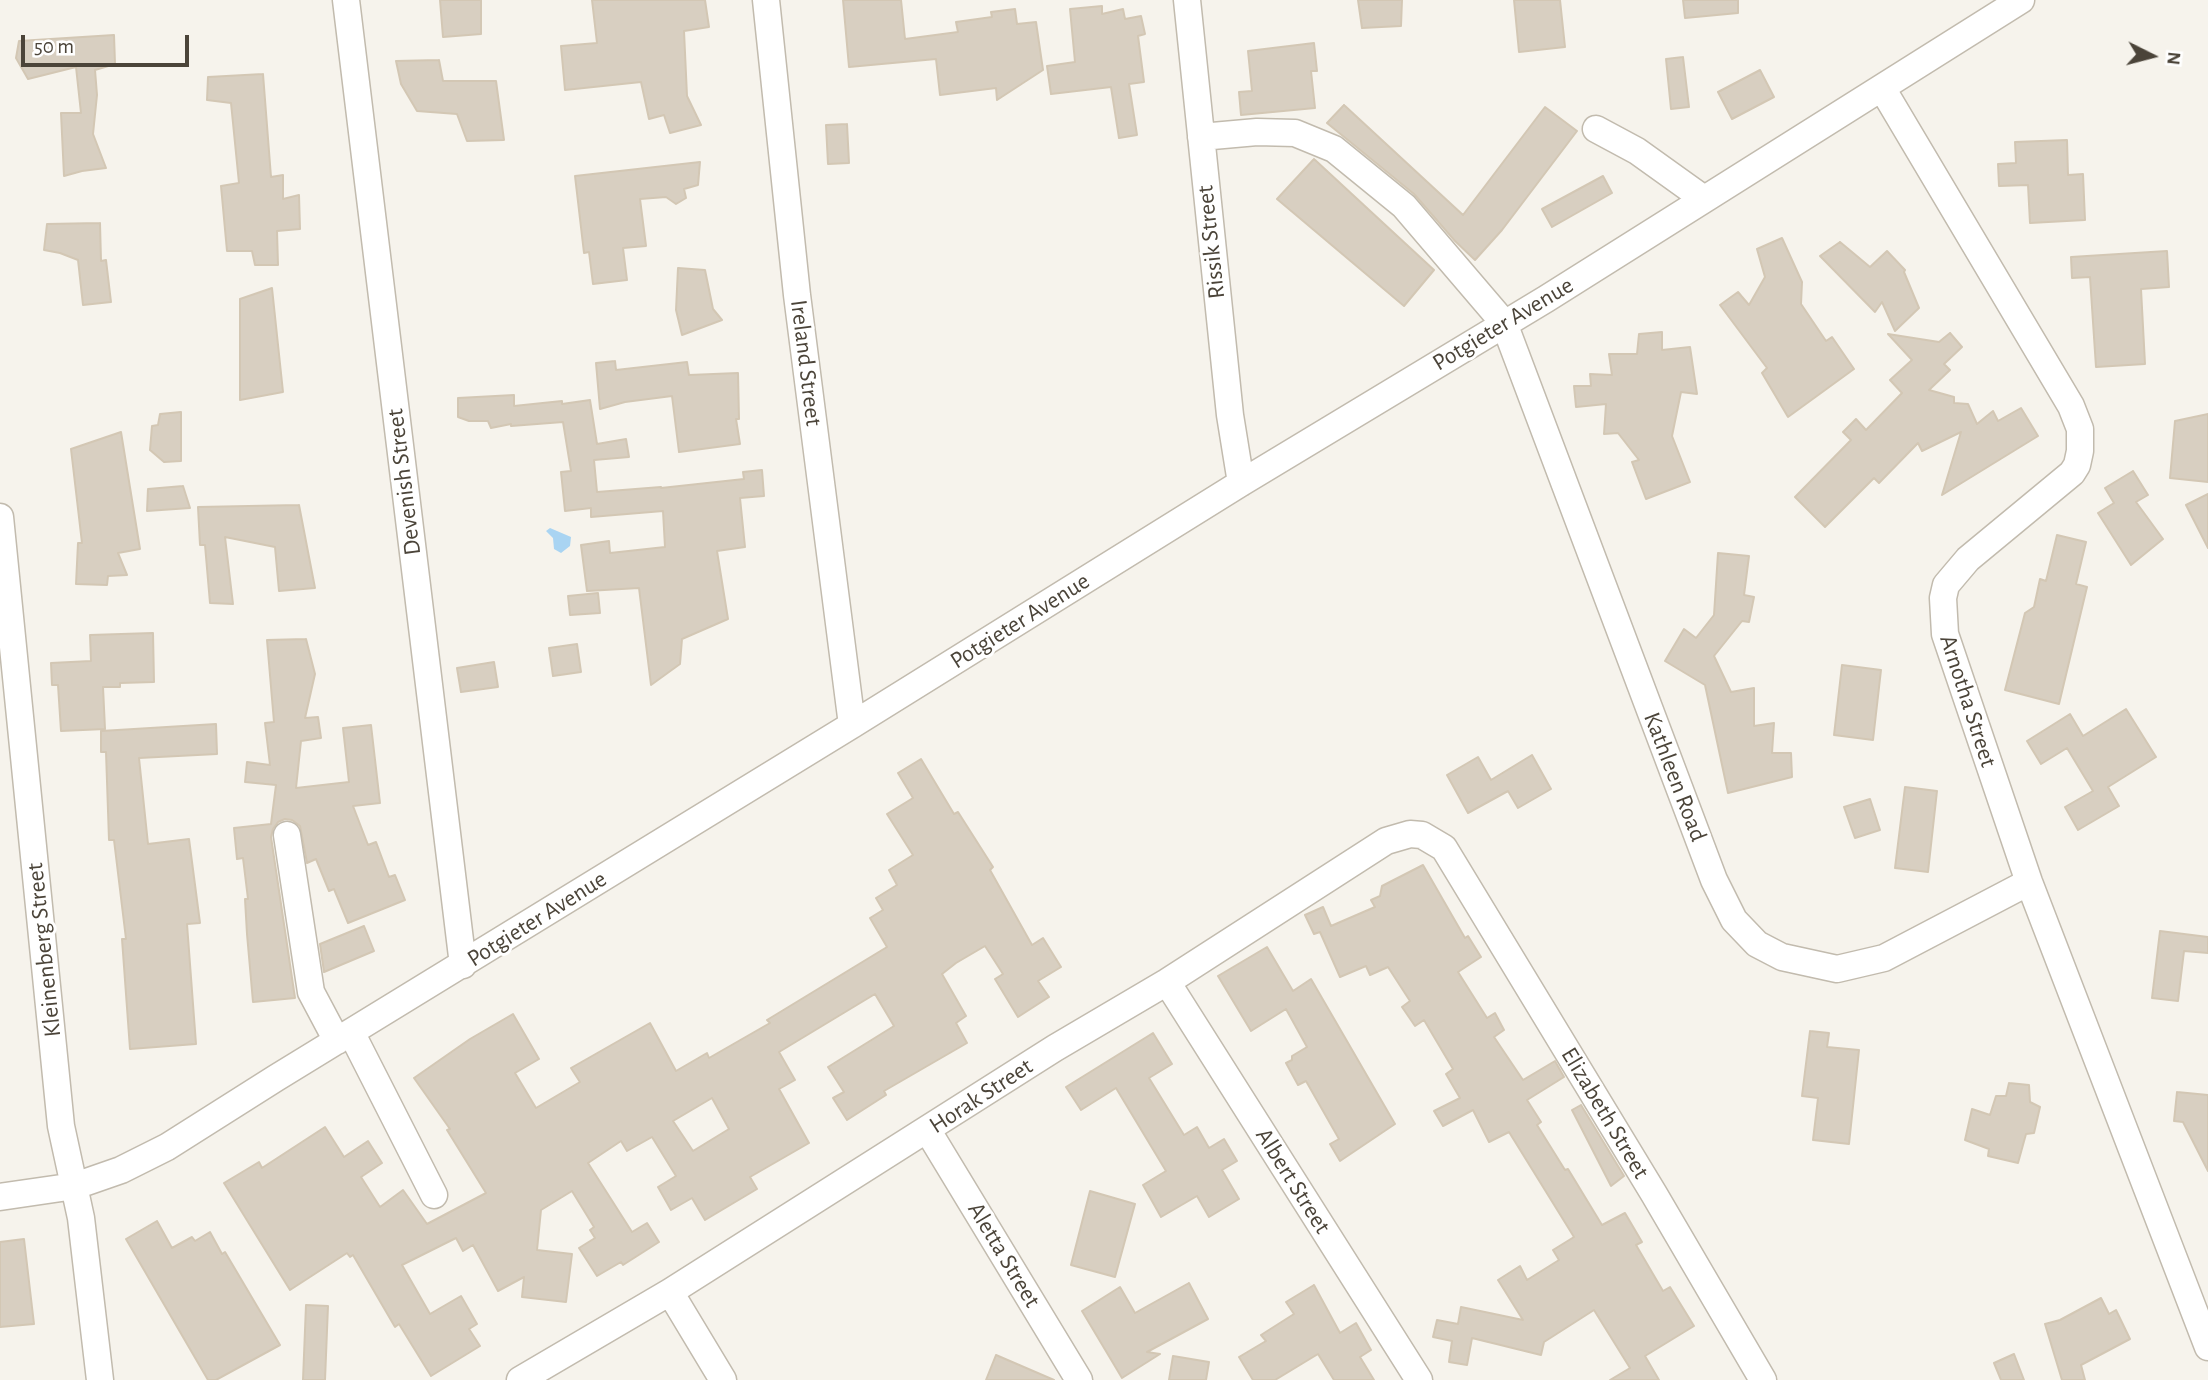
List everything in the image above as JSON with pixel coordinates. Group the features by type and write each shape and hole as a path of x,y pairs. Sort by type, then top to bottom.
{"street":[{"name":"Devenish Street","path":"346,0 463,965"},
{"name":"Ireland Street","path":"765,0 797,295 852,725"},
{"name":"Rissik Street","path":"1187,0 1230,415 1241,483"},
{"name":"Potgieter Avenue","path":"0,1197 75,1186 121,1170 167,1147 1504,323 2021,0"},
{"name":"Arnotha Street","path":"1882,88 2071,406 2080,429 2080,451 2075,469 1968,559 1946,585 1943,598 1945,634 2029,882 2208,1347"},
{"path":"1596,129 1637,150 1704,199"},
{"name":"Kathleen Road","path":"1200,137 1257,132 1295,133 1334,149 1404,206 1504,323 1714,880 1734,920 1757,944 1782,957 1837,969 1884,958 2029,882"},
{"name":"Kleinenberg Street","path":"0,517 61,1126 81,1217 100,1380"},
{"name":"Horak Street","path":"520,1380 670,1292 1055,1048 1167,982 1387,841 1410,834 1422,835 1444,848"},
{"path":"287,835 311,992 374,1081 434,1195"},
{"name":"Elizabeth Street","path":"1444,848 1654,1194 1763,1380"},
{"name":"Albert Street","path":"1167,982 1419,1380"},
{"name":"Aletta Street","path":"928,1130 1079,1380"},
{"path":"670,1292 723,1380"}],"water":[{"path":"550,528 571,537 570,546 561,553 554,549 553,538 546,531"}],"building":[{"path":"440,0 481,0 481,34 443,37"},
{"path":"592,0 705,0 709,27 684,31 687,96 701,125 670,133 664,115 649,119 641,82 565,90 561,46 597,43"},
{"path":"843,0 901,0 905,39 958,32 956,22 992,17 991,12 1015,9 1017,24 1036,22 1043,70 997,100 996,88 940,95 936,59 849,67"},
{"path":"1358,0 1402,0 1401,26 1362,28"},
{"path":"1514,0 1560,0 1565,47 1519,52"},
{"path":"1683,0 1738,0 1738,13 1685,18"},
{"path":"1102,6 1102,14 1123,9 1125,19 1141,16 1145,34 1138,36 1144,82 1129,84 1137,135 1119,138 1111,87 1051,94 1047,66 1075,62 1070,9"},
{"path":"114,35 115,64 95,70 97,95 93,134 106,168 64,176 61,113 81,113 76,67 28,79 16,58 19,41"},
{"path":"1314,43 1317,71 1311,71 1315,108 1241,115 1239,92 1252,91 1248,51"},
{"path":"1683,57 1689,107 1671,109 1666,59"},
{"path":"439,60 443,81 496,81 504,140 467,141 457,114 417,111 401,84 396,61"},
{"path":"1760,70 1774,97 1732,119 1718,92"},
{"path":"263,74 271,177 283,175 283,199 299,195 300,229 277,231 278,265 255,265 252,251 227,251 221,186 239,183 231,103 207,100 208,77"},
{"path":"1344,105 1463,215 1545,107 1577,131 1502,230 1475,260 1414,194 1327,123"},
{"path":"847,124 849,163 828,164 826,125"},
{"path":"2067,140 2068,175 2083,174 2085,220 2030,223 2028,185 1999,186 1998,164 2016,163 2015,142"},
{"path":"1314,159 1434,270 1404,306 1277,199"},
{"path":"700,162 698,185 684,189 686,198 676,204 666,197 640,199 646,246 623,248 627,280 593,284 589,252 584,253 575,176"},
{"path":"1603,176 1612,193 1552,227 1542,209"},
{"path":"100,223 101,261 106,260 111,302 83,305 78,260 44,250 47,224"},
{"path":"1782,238 1802,282 1801,304 1826,341 1832,337 1854,369 1788,417 1762,373 1767,368 1720,305 1738,292 1749,305 1765,277 1757,249"},
{"path":"1840,242 1870,267 1887,251 1905,270 1919,308 1895,331 1882,302 1875,312 1820,256"},
{"path":"2167,251 2169,287 2141,289 2145,364 2096,367 2090,277 2072,278 2071,257"},
{"path":"678,268 705,270 713,309 722,320 682,335 676,310"},
{"path":"272,288 283,392 240,400 240,299"},
{"path":"1662,332 1662,350 1690,347 1697,394 1681,392 1672,436 1690,482 1646,499 1632,462 1639,460 1618,433 1604,434 1606,404 1576,407 1574,386 1591,386 1590,374 1612,375 1609,354 1637,354 1639,334"},
{"path":"1950,333 1962,347 1944,364 1950,370 1929,390 1954,397 1954,403 1968,404 1977,424 1993,411 1998,421 2021,408 2038,436 1942,495 1961,432 1922,451 1918,443 1879,483 1874,478 1825,527 1795,497 1851,440 1843,432 1856,419 1866,430 1902,393 1890,380 1912,360 1888,334 1939,342"},
{"path":"615,361 616,370 687,362 689,375 738,373 739,419 736,419 740,444 679,452 672,396 625,402 600,409 596,363"},
{"path":"514,395 514,406 590,400 597,444 626,439 629,457 594,460 597,492 744,479 743,472 762,470 764,496 740,498 745,547 717,551 728,619 682,639 680,664 651,685 639,588 587,591 581,545 609,541 610,553 665,547 663,511 591,517 591,508 565,511 561,472 571,471 563,422 511,424 491,428 488,421 469,421 458,417 458,398"},
{"path":"181,412 181,461 164,462 150,450 152,426 158,425 160,414"},
{"path":"2208,414 2208,482 2170,478 2175,421"},
{"path":"121,432 140,549 118,553 127,575 108,576 107,585 76,584 78,543 82,543 71,449"},
{"path":"2133,471 2148,495 2136,502 2163,539 2131,565 2098,513 2114,503 2105,488"},
{"path":"183,486 190,508 147,511 148,489"},
{"path":"2208,494 2208,548 2186,505"},
{"path":"299,505 315,588 279,591 275,547 225,537 233,604 210,603 205,545 200,545 198,507"},
{"path":"2057,535 2086,542 2076,584 2087,587 2059,704 2005,690 2025,613 2034,607 2040,579 2046,581"},
{"path":"1718,553 1749,556 1744,595 1754,597 1749,622 1742,621 1714,656 1731,692 1754,688 1754,726 1774,723 1772,753 1791,753 1792,777 1728,793 1705,685 1665,661 1684,629 1696,638 1714,615"},
{"path":"598,593 600,613 570,615 568,596"},
{"path":"153,633 154,682 120,683 120,687 103,687 105,729 61,731 58,685 52,685 51,663 91,661 90,635"},
{"path":"306,639 315,674 305,718 318,717 321,738 301,741 296,788 349,782 343,728 371,725 380,803 353,806 368,845 376,842 389,877 395,875 405,900 348,923 334,889 329,891 316,859 307,863 300,826 292,820 278,822 271,837 295,998 253,1002 245,899 248,899 243,858 237,859 234,828 271,824 276,785 245,782 247,762 270,765 265,723 274,722 267,640"},
{"path":"577,644 581,672 553,676 549,648"},
{"path":"494,662 498,687 461,692 457,668"},
{"path":"1842,665 1881,670 1873,740 1834,735"},
{"path":"2126,709 2156,757 2108,787 2119,806 2078,830 2065,807 2093,791 2067,748 2041,764 2027,741 2070,714 2083,736"},
{"path":"216,724 217,754 139,758 148,844 189,839 200,923 187,924 196,1044 130,1049 122,939 126,939 114,840 109,840 106,752 101,752 101,731"},
{"path":"1532,755 1551,789 1518,808 1508,791 1468,813 1447,775 1478,757 1491,780"},
{"path":"921,759 954,814 958,812 993,867 990,870 1032,945 1043,938 1061,967 1038,981 1049,997 1018,1017 995,979 1003,974 985,946 956,963 942,974 966,1016 956,1023 967,1043 884,1091 886,1095 847,1120 833,1098 844,1092 828,1067 894,1026 875,994 779,1052 795,1080 779,1089 809,1143 750,1177 757,1189 705,1220 692,1198 671,1210 658,1187 676,1176 652,1137 627,1151 621,1141 588,1163 632,1232 647,1223 659,1242 623,1265 621,1262 597,1276 579,1248 595,1238 590,1230 594,1227 572,1191 541,1210 537,1250 572,1254 566,1302 522,1297 524,1277 498,1291 473,1245 463,1251 456,1238 402,1265 430,1314 461,1296 477,1324 469,1329 480,1346 431,1376 399,1324 395,1327 353,1255 350,1257 347,1253 290,1290 224,1183 259,1162 262,1168 325,1127 344,1157 368,1141 382,1163 361,1177 380,1207 403,1190 427,1224 486,1193 447,1130 450,1129 414,1078 470,1039 513,1014 539,1059 515,1073 536,1108 580,1082 571,1068 650,1023 676,1071 707,1053 709,1058 770,1023 767,1020 887,947 870,918 883,910 876,898 897,885 889,870 913,855 887,814 913,798 898,773","holes":["712,1098 729,1129 693,1151 673,1121"]},
{"path":"1905,787 1937,791 1928,872 1895,868"},
{"path":"1870,799 1880,830 1855,838 1844,807"},
{"path":"1423,865 1465,938 1468,936 1481,957 1458,972 1487,1018 1495,1013 1504,1030 1494,1037 1523,1080 1555,1061 1564,1077 1527,1100 1541,1122 1537,1125 1602,1225 1625,1213 1642,1242 1636,1245 1663,1291 1670,1287 1694,1326 1645,1356 1659,1380 1610,1380 1630,1368 1594,1310 1544,1342 1541,1355 1472,1338 1467,1365 1449,1362 1452,1341 1433,1337 1437,1320 1458,1324 1461,1307 1523,1320 1498,1280 1520,1266 1527,1280 1559,1260 1553,1250 1574,1237 1509,1132 1489,1142 1473,1110 1443,1126 1434,1111 1460,1098 1446,1074 1453,1069 1424,1020 1415,1026 1402,1007 1410,1001 1388,967 1370,975 1366,966 1340,977 1320,932 1314,934 1305,915 1323,907 1331,926 1375,907 1371,900 1380,896 1382,886"},
{"path":"364,926 374,951 324,972 320,944"},
{"path":"2160,931 2208,937 2208,953 2184,951 2178,1001 2152,998"},
{"path":"1267,947 1293,991 1311,979 1395,1124 1340,1161 1330,1144 1339,1139 1306,1081 1298,1085 1286,1063 1307,1047 1286,1009 1251,1031 1218,976"},
{"path":"1810,1031 1829,1033 1827,1047 1859,1050 1849,1144 1813,1140 1818,1098 1802,1096"},
{"path":"1153,1033 1172,1064 1149,1078 1184,1135 1197,1127 1209,1148 1224,1139 1237,1161 1222,1170 1239,1199 1209,1217 1197,1196 1161,1217 1143,1185 1166,1171 1116,1088 1081,1110 1066,1087"},
{"path":"2009,1083 2029,1085 2030,1102 2040,1107 2034,1133 2026,1134 2018,1163 1988,1156 1989,1149 1965,1140 1972,1109 1990,1115 1996,1096 2006,1096"},
{"path":"2177,1092 2208,1095 2208,1171 2183,1122 2174,1121"},
{"path":"1581,1105 1624,1176 1611,1186 1572,1110"},
{"path":"1090,1191 1135,1204 1115,1277 1071,1265"},
{"path":"157,1221 172,1248 192,1237 195,1241 210,1232 222,1254 225,1252 280,1345 216,1380 208,1380 126,1239"},
{"path":"24,1239 34,1324 0,1327 0,1242"},
{"path":"1189,1283 1208,1319 1147,1352 1160,1354 1122,1378 1082,1311 1120,1287 1135,1313"},
{"path":"1314,1285 1340,1333 1356,1323 1371,1350 1360,1357 1374,1380 1334,1380 1318,1354 1275,1380 1253,1380 1239,1357 1266,1341 1261,1335 1294,1314 1286,1302"},
{"path":"2101,1298 2109,1314 2116,1310 2130,1339 2081,1365 2085,1380 2062,1380 2045,1324 2060,1320"},
{"path":"306,1305 328,1306 325,1380 303,1380"},
{"path":"2014,1354 2024,1380 2001,1380 1994,1363"},
{"path":"996,1355 1054,1380 986,1380"},
{"path":"1173,1356 1209,1362 1206,1380 1169,1380"}]}
